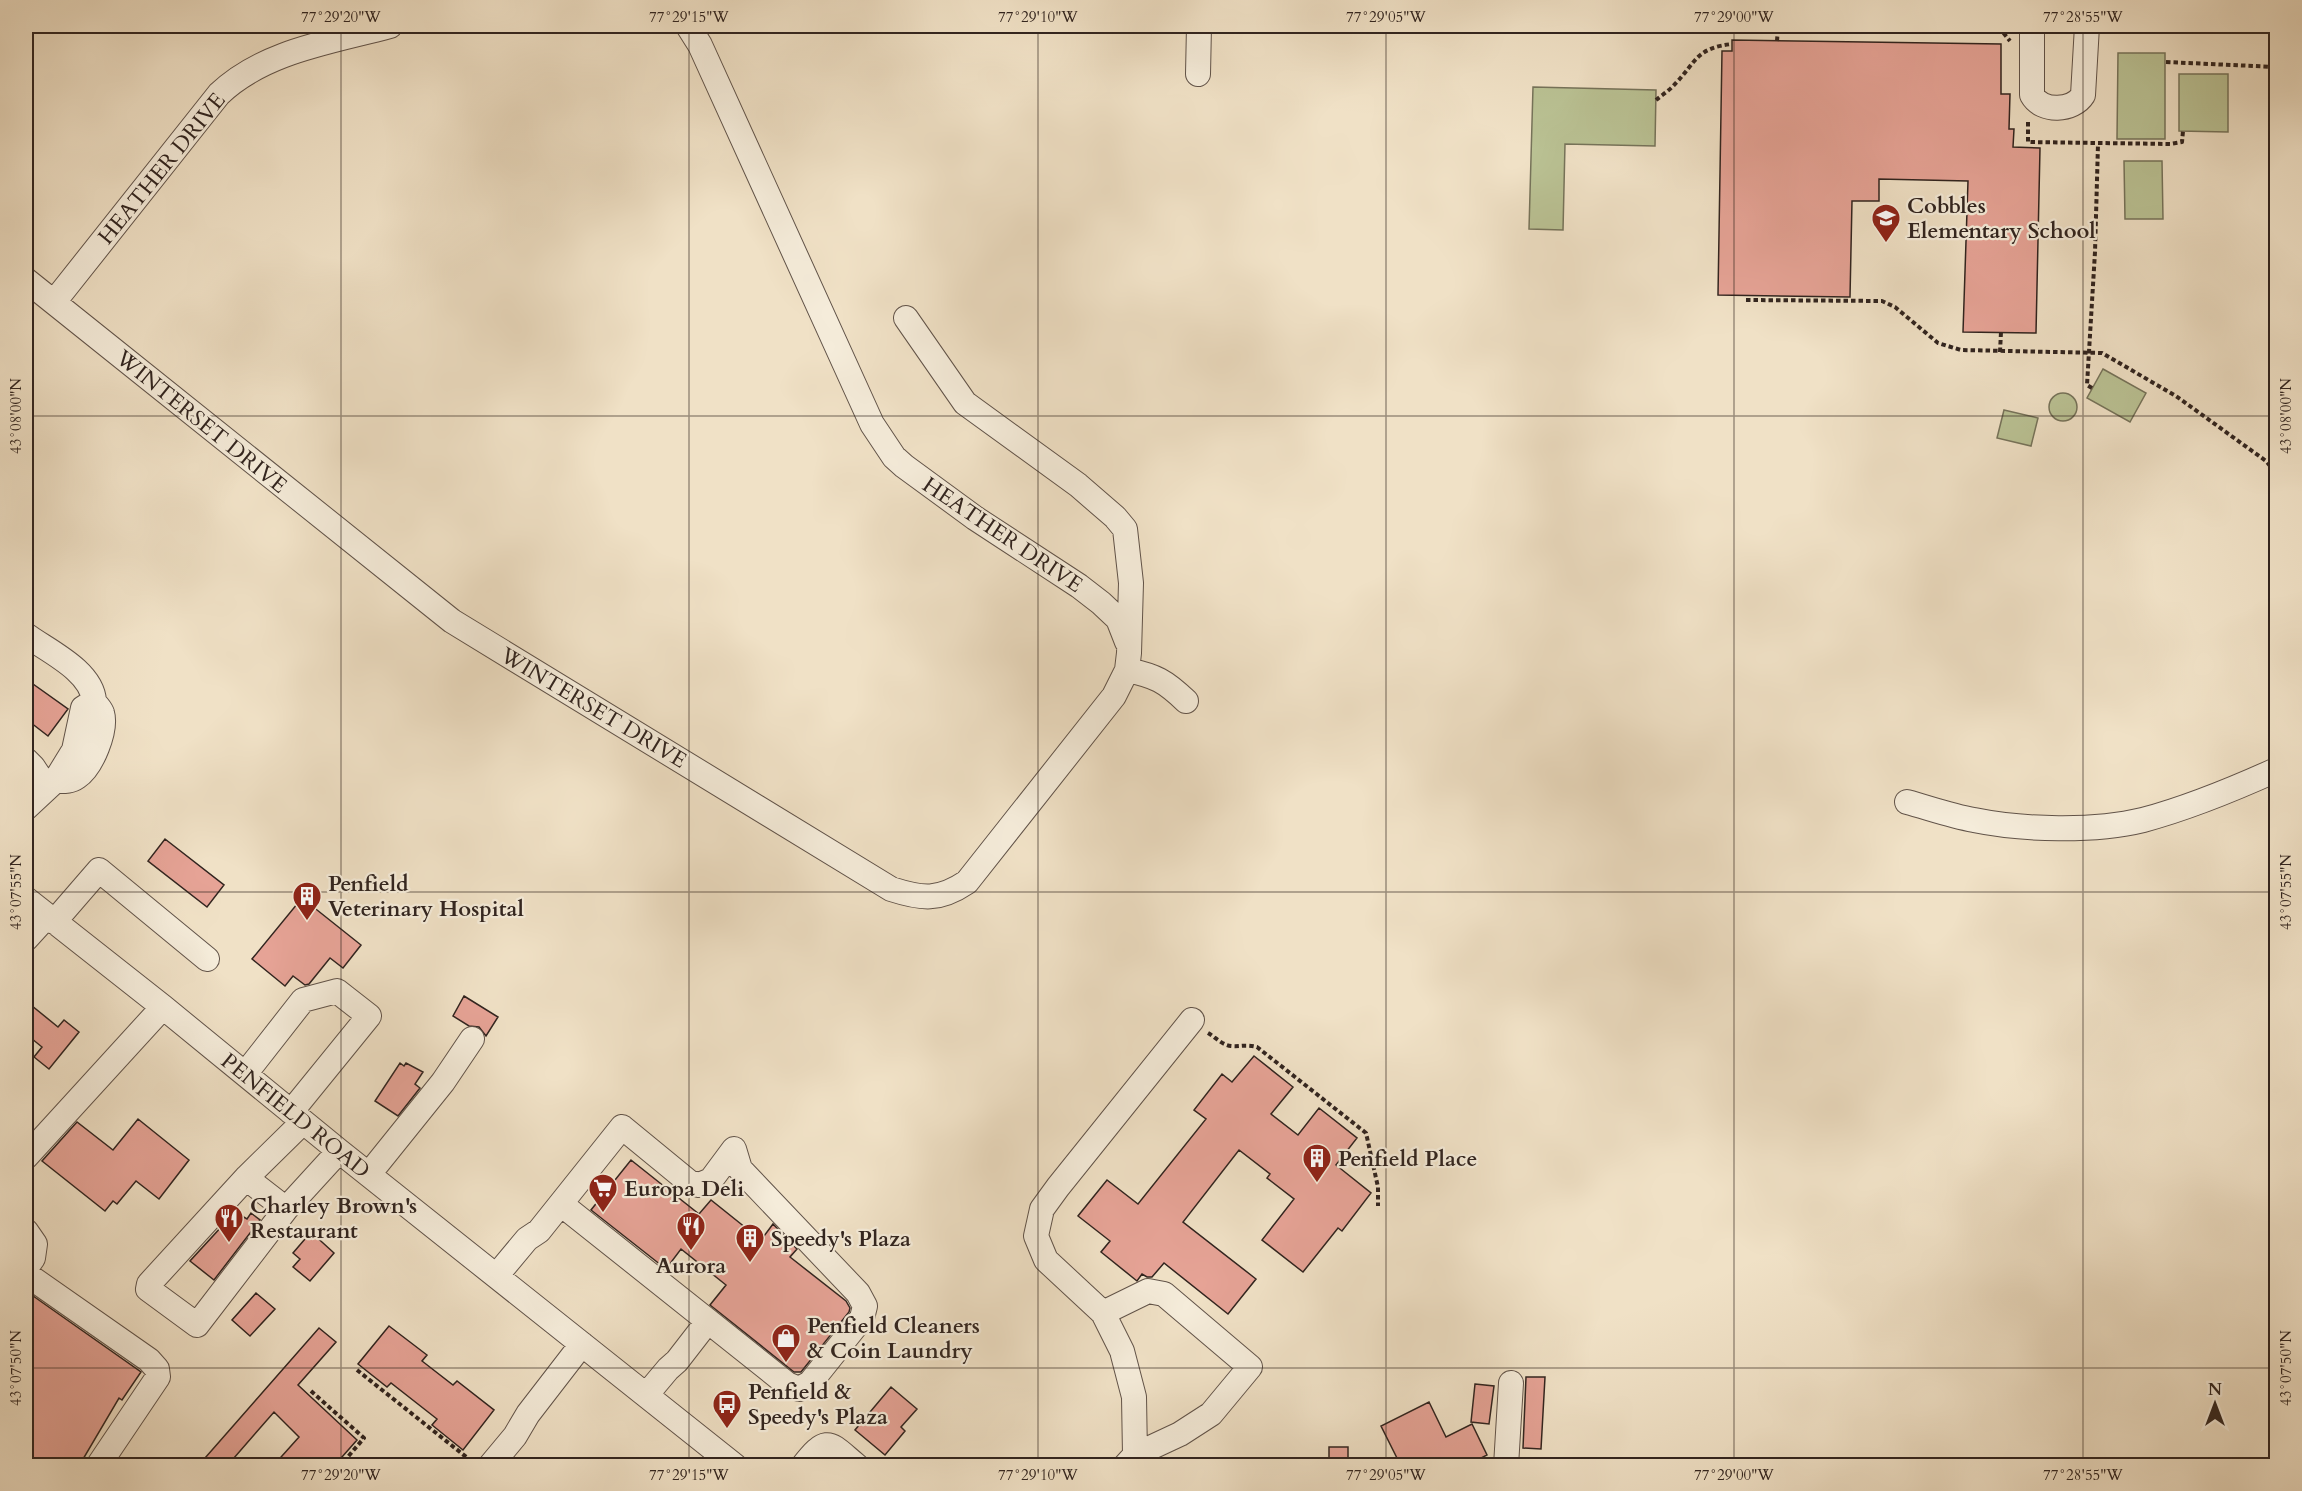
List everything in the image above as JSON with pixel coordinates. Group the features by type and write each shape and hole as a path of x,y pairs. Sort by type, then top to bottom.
{"street":[{"name":"HEATHER DRIVE","path":"54,302 228,85 274,57 390,26"},
{"name":"HEATHER DRIVE","path":"688,26 700,45 872,424 894,457 975,518 1101,603 1118,619 1126,635 1128,662"},
{"path":"1198,74 1199,26"},
{"path":"2032,26 2032,95 2040,104 2056,108 2072,105 2080,101 2083,95 2087,26"},
{"name":"WINTERSET DRIVE","path":"26,280 452,621 891,889 912,896 932,896 951,892 967,882 1114,696 1128,662"},
{"path":"906,318 964,403 1078,485 1125,530 1131,583 1128,662 1146,674 1166,682 1186,701"},
{"path":"26,634 82,674 93,693 94,701 102,712 102,727 96,751 79,776 51,784 26,808"},
{"path":"26,760 51,784"},
{"path":"1907,802 1974,820 2040,828 2097,826 2142,820 2197,802 2277,770"},
{"path":"26,939 51,919 99,870 207,959"},
{"name":"PENFIELD ROAD","path":"26,899 735,1466"},
{"path":"245,1074 303,1000 337,991 369,1016 297,1117 246,1178 149,1284 148,1289 197,1325 286,1209 339,1151"},
{"path":"26,1156 163,1007"},
{"path":"1130,1460 1134,1397 1122,1351 1103,1313 1046,1260 1036,1236 1042,1209 1192,1020"},
{"path":"369,1174 442,1082 472,1039"},
{"path":"497,1275 526,1239 539,1231 622,1127 689,1182 699,1185 711,1180 734,1149 740,1169 858,1293 865,1306 862,1318 810,1383 799,1389 787,1384 561,1204"},
{"path":"246,1178 286,1209"},
{"path":"26,1231 35,1244 33,1258 26,1268"},
{"path":"26,1274 149,1360 157,1369 158,1377 98,1466"},
{"path":"1103,1313 1148,1291 1164,1294 1250,1367 1211,1414 1180,1434 1130,1460"},
{"path":"647,1394 677,1361 708,1321"},
{"path":"482,1464 515,1436 528,1413 582,1344"},
{"path":"1506,1466 1511,1383"},
{"path":"803,1466 817,1448 824,1444 833,1446 857,1466"}],"path":[{"path":"1832,26 2002,31 2003,33"},
{"path":"1777,41 1778,27"},
{"path":"1656,100 1674,86 1695,58 1714,46 1732,44"},
{"path":"2166,62 2277,67"},
{"path":"2028,122 2028,142 2178,144 2182,142 2183,131"},
{"path":"2092,388 2087,385 2095,252 2098,144"},
{"path":"1746,300 1882,301 1896,307 1938,343 1961,350 2102,353 2134,369 2176,396 2266,461 2277,473"},
{"path":"2000,352 2001,332"},
{"path":"1192,1020 1221,1042 1232,1046 1244,1044 1257,1047 1366,1133 1378,1187 1378,1206"},
{"path":"357,1370 482,1464"},
{"path":"311,1391 363,1438 339,1466"}],"green space":[{"path":"2118,53 2165,53 2165,139 2117,139"},
{"path":"2179,74 2228,74 2228,132 2179,131"},
{"path":"1533,87 1656,90 1655,146 1565,144 1563,230 1529,229"},
{"path":"2124,161 2162,161 2163,219 2125,219"},
{"path":"2103,369 2146,393 2130,422 2087,398"},
{"path":"2063,393 2073,397 2077,407 2073,417 2063,421 2053,417 2049,407 2053,397"},
{"path":"2004,410 2038,418 2031,446 1997,438"}],"building":[{"name":"Cobbles Elementary School","path":"1732,40 2001,44 2001,94 2010,94 2009,129 2014,129 2013,147 2040,148 2036,333 1963,332 1968,181 1879,179 1879,201 1852,201 1850,297 1718,295 1722,51 1732,51"},
{"path":"26,679 68,709 48,736 26,719"},
{"path":"165,839 224,885 207,907 148,861"},
{"name":"Penfield Veterinary Hospital","path":"302,898 361,945 343,968 330,958 309,984 305,985 293,976 285,986 252,959"},
{"path":"464,996 498,1017 486,1036 479,1027 469,1026 453,1016"},
{"path":"26,1001 58,1027 64,1020 79,1032 49,1069 34,1057 42,1047 26,1034"},
{"name":"Penfield Place","path":"1254,1056 1293,1087 1271,1114 1298,1135 1319,1108 1357,1138 1336,1165 1371,1193 1342,1231 1338,1228 1303,1272 1262,1240 1294,1199 1267,1178 1270,1174 1239,1150 1183,1222 1256,1279 1228,1314 1164,1263 1152,1277 1142,1274 1137,1281 1101,1252 1110,1241 1078,1216 1107,1180 1138,1204 1206,1119 1194,1110 1222,1074 1232,1082"},
{"path":"400,1063 404,1066 406,1063 423,1072 415,1084 420,1088 398,1116 375,1101"},
{"path":"138,1119 189,1160 159,1199 136,1181 117,1204 113,1201 105,1211 42,1161 77,1122 113,1150"},
{"name":"Speedy's Plaza","path":"631,1160 699,1214 711,1200 761,1240 773,1224 797,1249 790,1257 846,1301 850,1308 849,1312 801,1372 794,1372 710,1305 726,1285 681,1249 666,1269 591,1210"},
{"name":"Charley Brown's Restaurant","path":"235,1212 247,1219 251,1213 260,1220 214,1280 190,1261"},
{"path":"311,1232 334,1253 310,1281 293,1267 300,1259 293,1253"},
{"path":"26,1291 141,1372 122,1400 119,1398 79,1466 26,1466"},
{"path":"256,1293 275,1309 250,1336 232,1320"},
{"path":"389,1326 427,1355 422,1361 453,1385 457,1381 494,1410 463,1450 432,1425 437,1419 391,1383 387,1387 358,1364"},
{"path":"319,1328 336,1342 298,1385 357,1440 334,1466 273,1466 299,1437 274,1412 227,1466 198,1466"},
{"path":"1526,1377 1545,1377 1541,1449 1523,1448"},
{"path":"1475,1384 1494,1386 1489,1424 1471,1422"},
{"path":"891,1387 917,1409 901,1427 905,1431 885,1455 855,1430"},
{"path":"1429,1402 1446,1437 1472,1424 1487,1455 1466,1466 1401,1466 1381,1426"},
{"path":"1329,1447 1348,1447 1348,1466 1329,1466"}],"place":[{"name":"Cobbles Elementary School","path":"1886,244"},
{"name":"Penfield Veterinary Hospital","path":"307,922"},
{"name":"Penfield Place","path":"1317,1184"},
{"name":"Europa Deli","path":"603,1214"},
{"name":"Charley Brown's Restaurant","path":"229,1244"},
{"name":"Aurora","path":"691,1252"},
{"name":"Speedy's Plaza","path":"750,1264"},
{"name":"Penfield Cleaners & Coin Laundry","path":"786,1364"},
{"name":"Penfield & Speedy's Plaza","path":"727,1430"}]}
